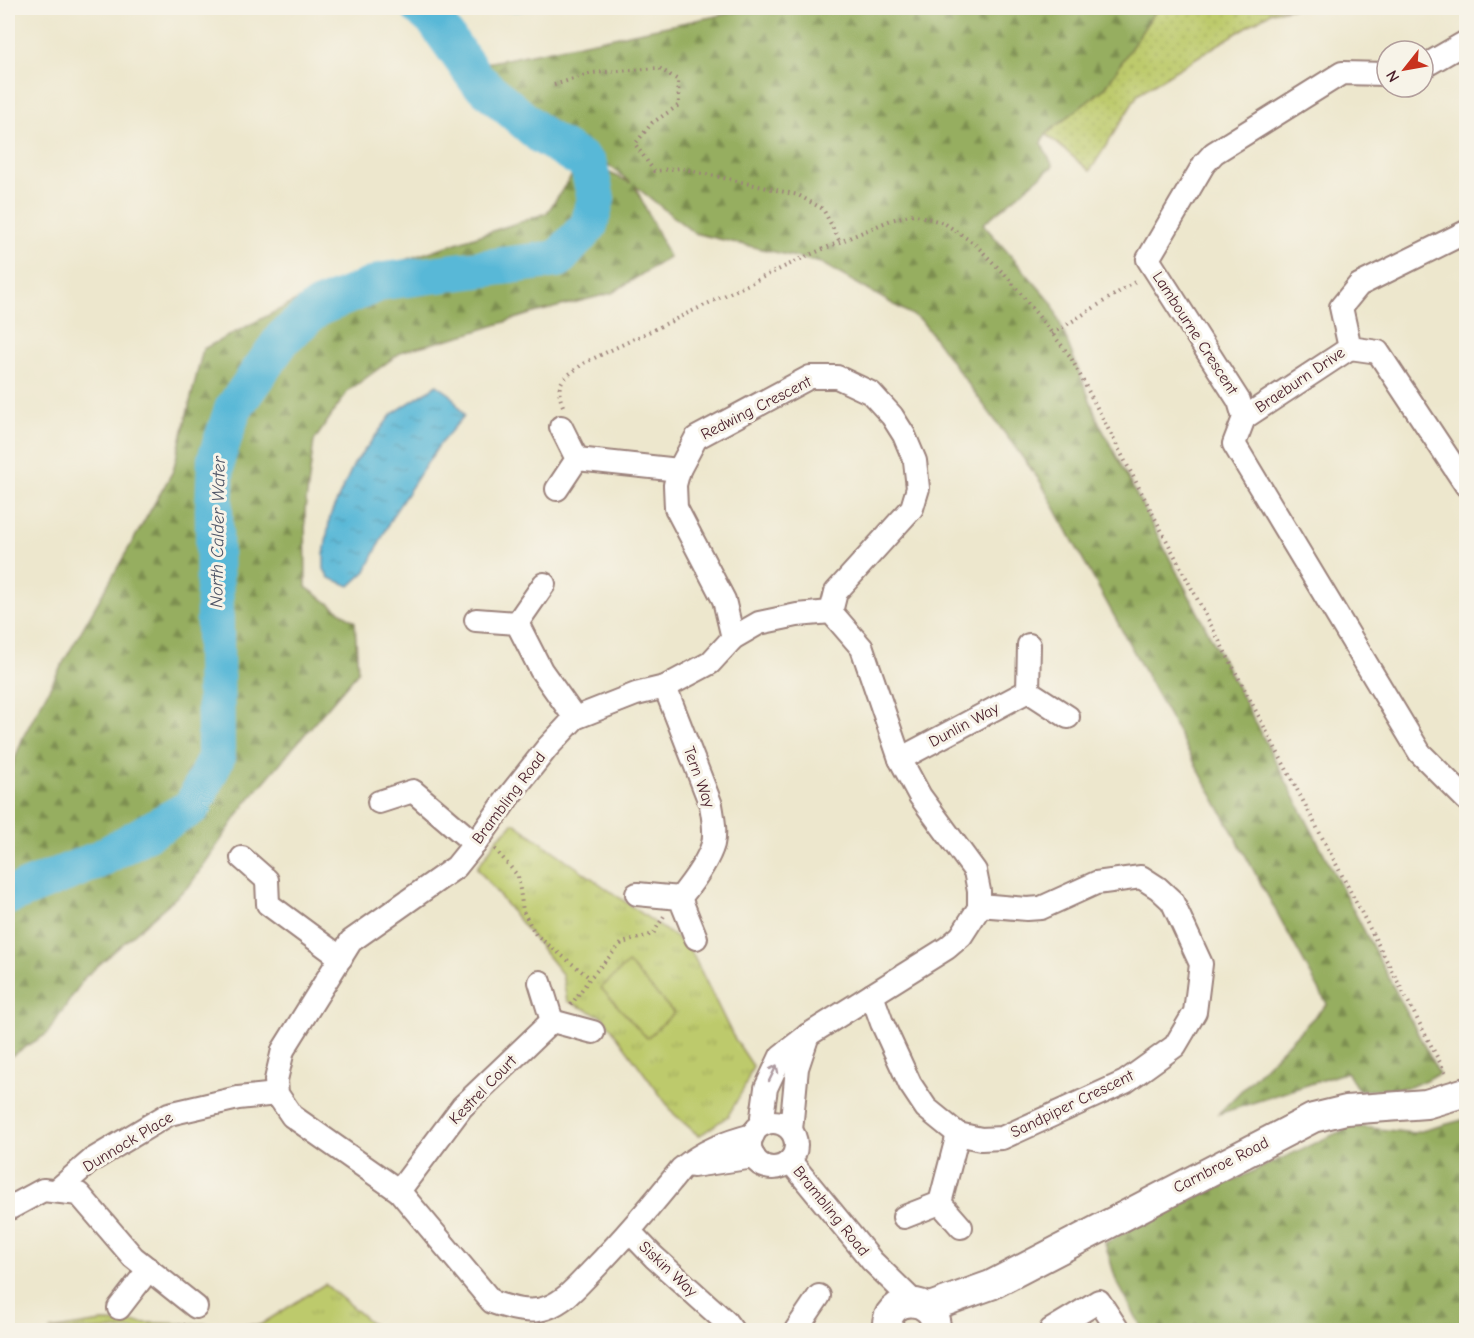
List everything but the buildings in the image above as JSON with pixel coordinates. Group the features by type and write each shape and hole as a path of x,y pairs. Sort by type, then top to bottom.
{"street":[{"path":"1435,59 1467,42"},
{"name":"Lambourne Crescent","path":"1244,418 1239,402 1148,259 1209,158 1222,147 1342,73 1375,74"},
{"name":"Braeburn Drive","path":"1244,418 1350,348 1341,307 1359,285 1467,232"},
{"path":"1350,348 1378,352 1467,485"},
{"name":"Redwing Crescent","path":"733,638 724,600 676,508 675,485 679,470 696,438 810,377 837,377 871,393 892,416 904,435 915,461 918,488 912,508 836,592 831,612"},
{"path":"1244,418 1234,444 1420,753 1467,799"},
{"path":"561,427 577,459"},
{"path":"577,459 679,470"},
{"path":"556,489 577,459"},
{"path":"517,623 544,584"},
{"path":"277,1094 292,1116 399,1191 492,1302 510,1308 544,1309 566,1297 630,1232 681,1169 757,1138 776,1122 791,1130 795,1137 796,1148 790,1161 783,1166 772,1168 764,1166 757,1138 765,1088 781,1056 808,1035 946,948 961,936 979,909 979,891 975,871 920,796 900,759 862,648 831,612"},
{"name":"Brambling Road","path":"277,1094 276,1080 283,1050 351,941 456,867 547,748 575,718 636,694 665,687 710,663 733,638 759,623 797,615 831,612"},
{"path":"476,620 517,623"},
{"path":"517,623 541,670 575,718"},
{"path":"1029,645 1028,691 1068,717"},
{"name":"Tern Way","path":"665,687 711,804 713,822 713,843 697,876 680,898"},
{"name":"Dunlin Way","path":"900,759 1028,691"},
{"path":"379,802 413,791 478,840"},
{"path":"242,858 267,880 268,904 340,958"},
{"name":"Sandpiper Crescent","path":"958,1134 981,1139 1002,1138 1125,1082 1175,1046 1196,1012 1201,964 1172,901 1158,888 1141,878 1096,883 1041,908 979,905"},
{"path":"637,894 680,898 696,938"},
{"path":"540,982 552,1021 593,1032"},
{"path":"872,995 910,1084 926,1108 958,1134 940,1203"},
{"name":"Kestrel Court","path":"399,1191 462,1107 552,1021"},
{"path":"791,1130 797,1068 808,1035"},
{"name":"Dunnock Place","path":"56,1191 92,1160 169,1114 238,1098 277,1094"},
{"name":"Carnbroe Road","path":"915,1318 991,1285 1313,1118 1346,1110 1426,1104 1461,1094"},
{"name":"Brambling Road","path":"790,1161 872,1261 915,1318"},
{"name":"Dunnock Place","path":"8,1209 43,1190 79,1194 134,1257 196,1307"},
{"path":"904,1217 940,1203"},
{"path":"940,1203 961,1227"},
{"name":"Siskin Way","path":"630,1232 732,1330"},
{"path":"117,1320 149,1269"},
{"path":"796,1330 819,1296"},
{"path":"1051,1330 1099,1300 1118,1330"}],"path":[{"path":"554,85 592,73 659,68 678,80 679,105 652,123 635,144 654,171 680,168 798,195 823,209 840,242"},
{"path":"561,427 570,423 558,391 562,380 584,363 840,242 891,220 913,214 944,223 975,244 1009,279 1070,356 1435,1052 1461,1094"},
{"path":"1052,334 1154,269"},
{"path":"478,840 503,856 518,876 523,911 536,935 590,978"},
{"path":"552,1021 567,1011 590,978 622,943 653,934 666,912 680,898"},
{"path":"64,1330 117,1320 180,1324 221,1330"}],"green space":[{"path":"755,8 1157,8 1105,88 1046,134 1041,143 1053,166 983,224 1052,303 1099,423 1439,1074 1410,1087 1359,1091 1347,1072 1218,1114 1327,1004 1040,481 921,320 821,263 694,233 635,186 669,257 612,293 403,351 348,391 314,441 305,510 306,587 355,622 358,672 246,803 190,885 85,977 47,1034 8,1058 8,778 23,737 173,471 203,349 323,287 547,213 582,160 631,183 482,64"},
{"path":"1157,8 1294,8 1271,12 1139,93 1090,171 1046,134 1101,91"},
{"path":"514,823 689,947 733,1036 753,1066 728,1116 699,1136 674,1114 603,1017 567,1001 562,974 477,868 498,838"},
{"path":"628,963 674,1013 647,1038 601,988"},
{"path":"1466,1119 1466,1330 1143,1330 1116,1280 1105,1243 1152,1218 1352,1126 1414,1133"},
{"path":"325,1284 379,1330 49,1330 102,1322 260,1325"}],"water":[{"path":"437,385 451,395 464,416 439,445 393,515 366,571 350,586 329,578 324,569 324,555 330,516 354,464 392,414"}],"waterway":[{"name":"North Calder Water","path":"8,896 98,860 192,807 216,758 214,510 216,459 233,409 283,338 317,308 384,281 558,259 589,225 596,199 589,167 582,160 542,136 477,80 435,21 420,8"},
{"path":"435,21 462,8"},
{"path":"497,8 521,8"}]}
